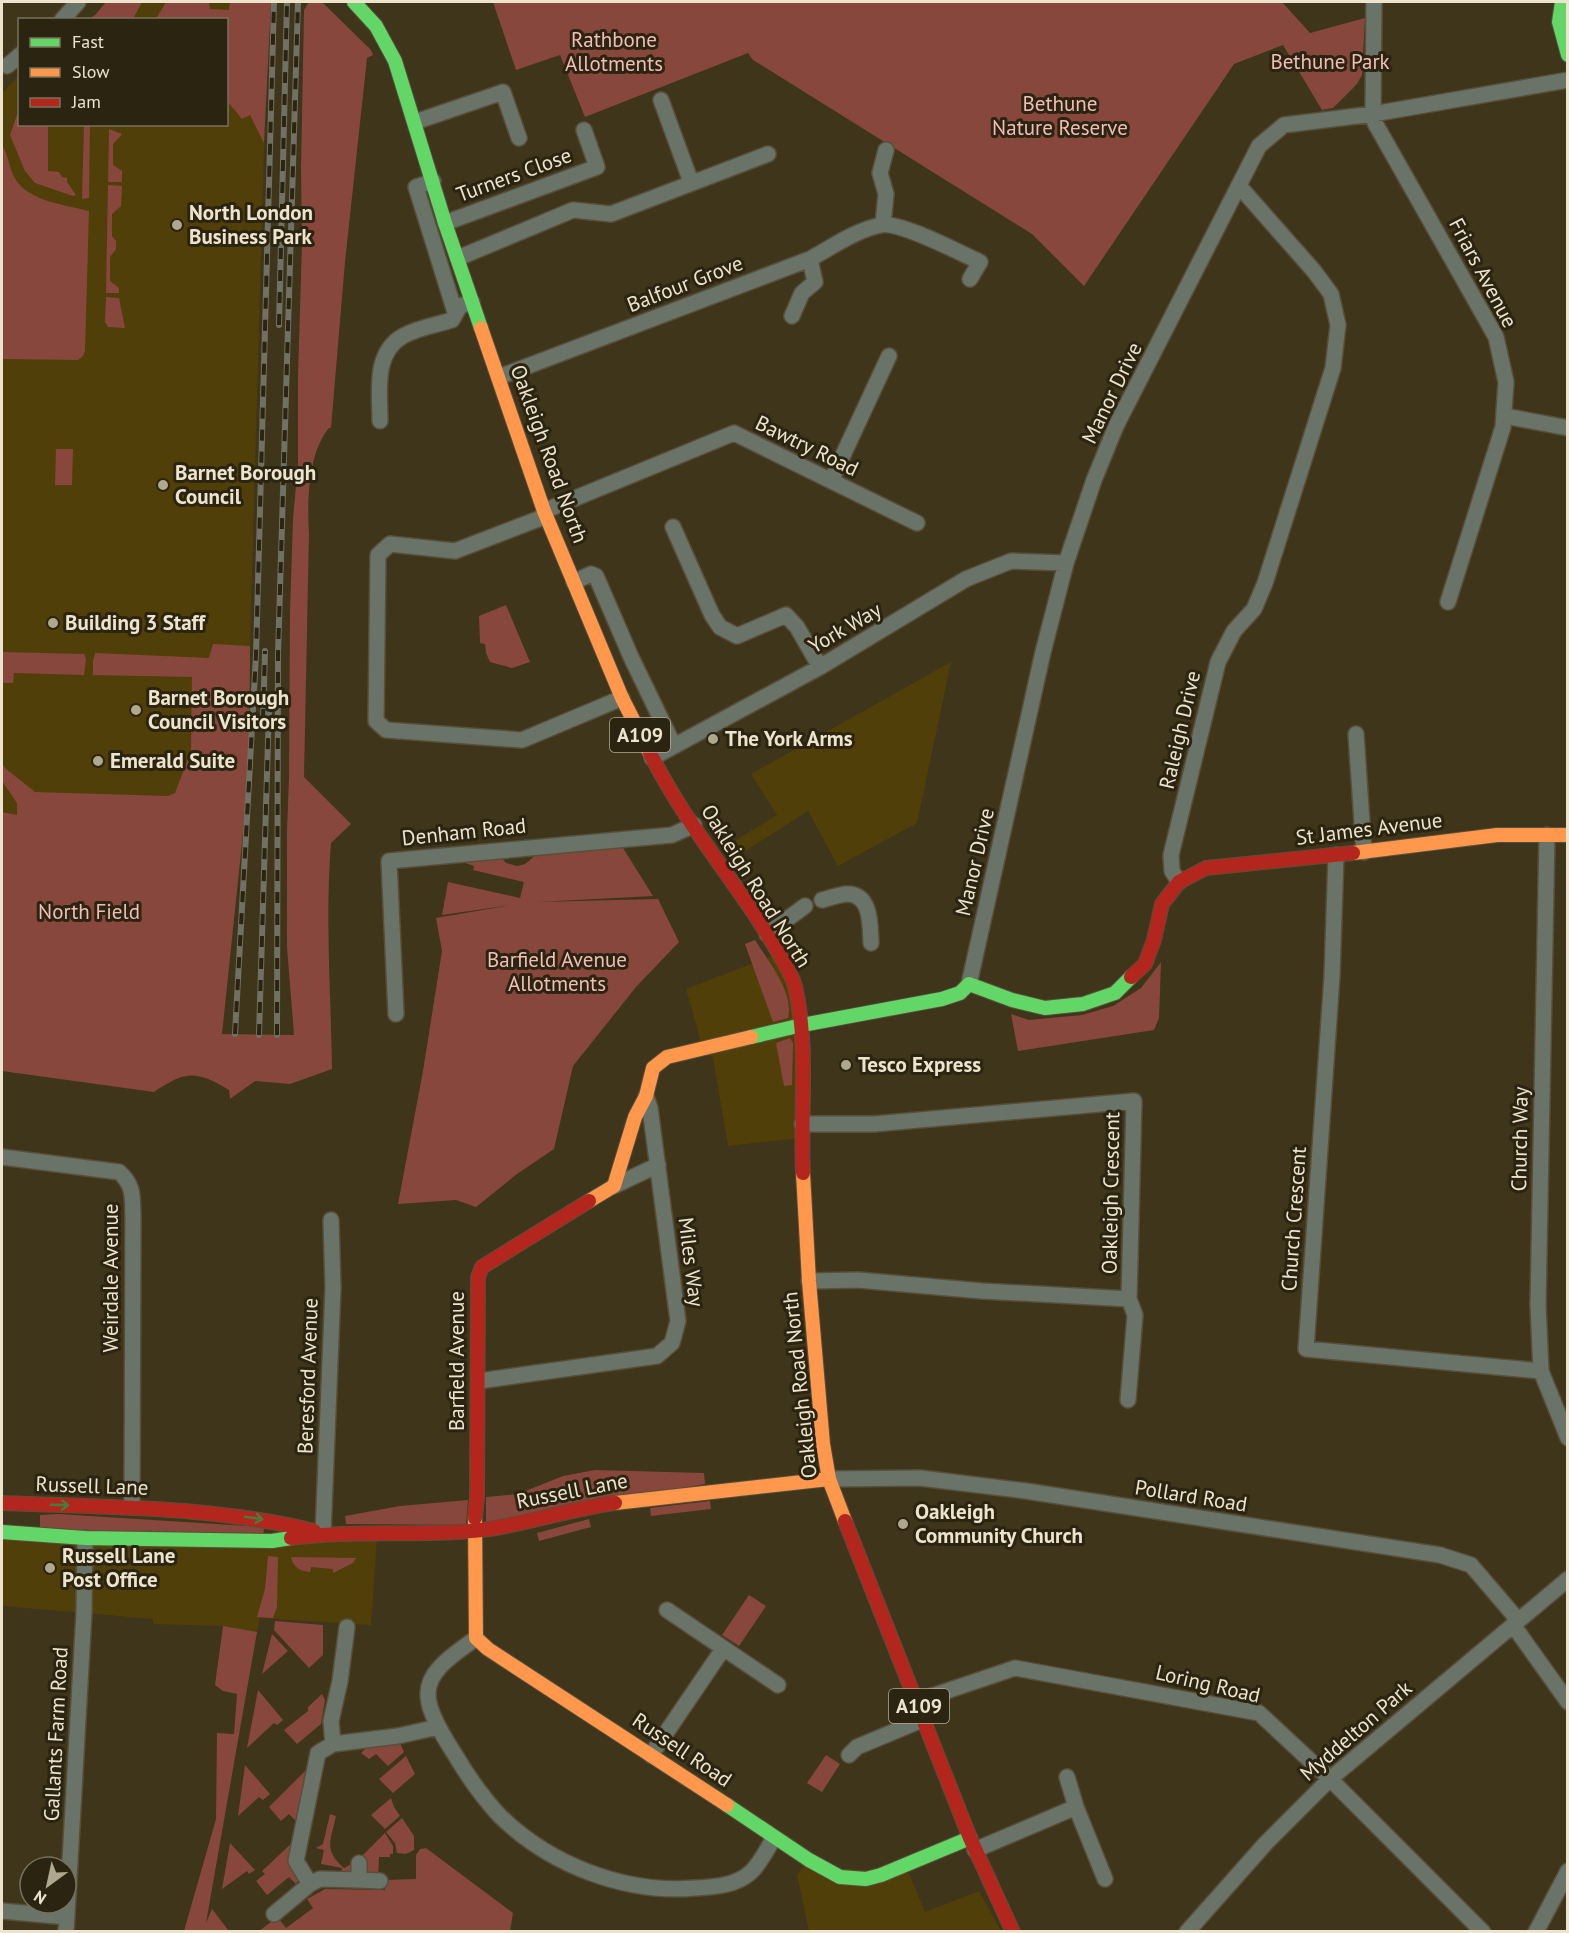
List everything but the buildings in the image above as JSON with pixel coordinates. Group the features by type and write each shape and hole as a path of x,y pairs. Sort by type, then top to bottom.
{"main road":[{"name":"Oakleigh Road North","path":"354,2 376,26 396,61 432,181 545,514 622,698 673,796 767,934 794,983 802,1025 802,1124 809,1281 829,1479 972,1844 1013,1932"},
{"path":"1562,2 1559,22 1568,55"},
{"name":"St James Avenue","path":"1179,882 1206,868 1364,852 1497,835 1568,835"},
{"path":"614,1186 634,1117 646,1096 653,1068 667,1057 802,1025 942,999 960,993 969,984 1044,1008 1083,1004 1115,993 1145,964 1154,940 1161,904 1179,882"},
{"name":"Barfield Avenue","path":"474,1531 477,1497 479,1381 478,1277 482,1267 614,1186"},
{"name":"Russell Lane","path":"2,1503 26,1519 85,1538 272,1540 323,1534 419,1535 474,1531 522,1523 597,1505 829,1479"},
{"name":"Russell Lane","path":"2,1532 26,1519 132,1507 267,1520 323,1534"},
{"path":"474,1531 476,1638"},
{"name":"Russell Road","path":"476,1638 488,1649 774,1838 840,1877 866,1879 972,1844"}],"street":[{"path":"64,18 78,2"},
{"path":"1373,114 1374,2"},
{"path":"7,66 18,57"},
{"name":"Manor Drive","path":"969,984 1043,652 1066,563 1094,480 1116,426 1259,146 1284,125 1373,114 1568,80"},
{"path":"415,122 503,92 519,138"},
{"path":"660,100 691,182"},
{"name":"Friars Avenue","path":"1373,114 1375,123 1496,336 1506,382 1505,416 1448,602"},
{"name":"Turners Close","path":"446,223 597,167 584,130"},
{"path":"886,150 880,173 886,194 883,224 917,233 980,262 970,279"},
{"path":"458,258 573,210 611,214 768,154"},
{"path":"432,181 416,187 455,312"},
{"name":"Raleigh Drive","path":"1179,882 1172,871 1171,855 1218,662 1234,631 1254,609 1264,583 1334,368 1338,324 1331,294 1314,271 1240,187"},
{"name":"Balfour Grove","path":"499,377 810,259 847,238 883,224"},
{"path":"792,316 802,293 815,282 810,259"},
{"path":"380,421 380,367 388,349 403,336 452,320 460,306 472,302"},
{"path":"831,481 889,356"},
{"path":"1505,416 1568,428"},
{"name":"Bawtry Road","path":"622,698 522,740 386,730 376,721 378,555 390,544 455,551 734,433 917,523"},
{"path":"673,527 712,615 720,627 736,636 786,615 797,627 820,667"},
{"name":"York Way","path":"652,758 820,667 953,587 988,570 1011,561 1066,563"},
{"path":"574,582 591,574 596,576 631,657 674,746"},
{"path":"610,667 631,657"},
{"path":"1356,734 1364,852"},
{"name":"Denham Road","path":"396,1014 389,861 672,834 694,825"},
{"name":"Church Way","path":"1547,835 1538,1305 1540,1371 1568,1438"},
{"name":"Church Crescent","path":"1336,855 1332,976 1306,1349 1540,1371"},
{"path":"822,900 847,894 857,897 870,914 871,943"},
{"path":"767,934 805,906"},
{"name":"Miles Way","path":"479,1381 657,1356 672,1343 678,1321 650,1108 646,1096"},
{"name":"Oakleigh Crescent","path":"802,1124 874,1124 1134,1101 1129,1299 982,1291 858,1280 809,1281"},
{"name":"Weirdale Avenue","path":"2,1157 119,1172 128,1180 132,1191 133,1217 132,1507"},
{"path":"614,1186 658,1166"},
{"name":"Beresford Avenue","path":"323,1534 333,1288 331,1220"},
{"path":"1128,1400 1135,1315 1129,1299"},
{"name":"Pollard Road","path":"829,1479 920,1478 1016,1490 1440,1556 1471,1565 1516,1623 1568,1702"},
{"name":"Gallants Farm Road","path":"67,1924 84,1612 85,1538"},
{"name":"Myddelton Park","path":"1187,1932 1266,1843 1330,1779 1568,1579"},
{"path":"667,1611 778,1685"},
{"path":"333,1744 331,1721 340,1681 347,1627"},
{"path":"476,1638 442,1665 432,1677 428,1695 438,1727 468,1778 500,1816 537,1846 574,1866 602,1877 638,1886 677,1890 734,1883 752,1872 774,1838"},
{"path":"651,1755 723,1648"},
{"name":"Loring Road","path":"917,1701 1014,1668 1259,1713 1330,1779 1483,1932"},
{"path":"849,1755 856,1747 924,1719"},
{"path":"310,1884 296,1861 318,1754 333,1744 398,1736 438,1727"},
{"path":"1067,1777 1076,1807 1105,1879"},
{"path":"972,1844 1076,1807"},
{"path":"359,1863 359,1880"},
{"path":"1536,1932 1568,1871"},
{"path":"274,1914 310,1884 320,1879 380,1881"},
{"path":"2,1911 67,1924"}],"shaded area":[{"name":"North London Business Park","path":"106,2 271,2 265,112 250,646 249,776 244,834 22,817 2,812 2,93 18,77 18,126 228,126 228,18 90,18"},
{"path":"951,662 917,823 838,866 808,811 736,857 728,845 777,815 751,774"},
{"path":"777,954 794,983 801,1138 728,1146 713,1058 703,1049 686,989"},
{"path":"2,1536 377,1537 371,1625 260,1618 257,1632 223,1626 153,1624 153,1619 2,1606"},
{"path":"804,1866 909,1873 925,1912 979,1891 1001,1931 809,1931 797,1875"}],"green space":[{"path":"106,2 142,2 134,18 90,18"},
{"path":"166,2 209,2 210,9 229,10 230,2 271,2 264,143 250,115 242,119 228,102 228,18 157,18"},
{"name":"North Field","path":"309,2 322,2 371,50 373,55 367,58 345,262 331,428 322,438 317,450 310,478 308,507 304,777 351,824 331,843 328,928 332,1069 290,1084 255,1081 230,1099 229,1090 199,1076 174,1080 154,1092 2,1071 2,812 17,815 17,803 2,781 2,763 35,792 168,796 175,793 191,751 192,677 93,675 95,653 209,658 213,644 250,646 249,776 222,1034 294,1035 287,947 290,611 293,519 298,463 304,10"},
{"name":"Bethune Nature Reserve","path":"493,2 1282,2 1310,33 1365,18 1362,75 1357,84 1333,108 1322,110 1283,45 1234,64 1084,286 1032,234 753,60 748,53 585,117 560,55 516,70"},
{"path":"18,112 18,126 48,126 48,171 59,172 62,177 67,178 67,182 76,195 73,196 35,183 25,171 10,135"},
{"path":"84,126 90,126 89,198 82,199"},
{"path":"109,129 122,134 113,144 113,165 122,171 122,182 108,182"},
{"path":"2,145 14,176 22,187 49,201 89,211 85,351 78,360 2,359"},
{"path":"108,185 122,186 121,206 112,214 112,236 116,241 116,249 110,257 110,281 119,288 119,293 106,293"},
{"path":"106,297 119,298 125,328 108,327 105,322"},
{"path":"56,449 73,449 72,485 55,485"},
{"path":"506,605 530,662 512,668 490,662 485,644 480,643 479,616"},
{"path":"2,652 84,654 86,659 84,675 14,673 13,683 2,683"},
{"name":"Barfield Avenue Allotments","path":"623,848 653,896 537,902 658,899 679,942 636,987 573,1066 554,1149 517,1174 476,1207 456,1200 398,1204 423,1071 442,951 436,918 511,905 442,915 448,882 520,898 524,882 473,870 474,866 459,861 500,856 506,863 517,866 525,864 537,854"},
{"path":"755,940 784,987 789,1008 788,1018 773,1022 745,944"},
{"path":"1161,962 1159,1018 1154,1030 1018,1051 1011,1014 1029,1020 1082,1015 1113,1006 1141,988"},
{"path":"790,1038 793,1043 792,1085 784,1086 776,1043"},
{"path":"595,1470 704,1473 705,1484 486,1523 486,1497 518,1494 563,1476"},
{"path":"468,1500 466,1525 346,1524 345,1516 400,1506"},
{"path":"710,1501 711,1509 651,1516 650,1508"},
{"path":"58,1514 264,1527 263,1538 40,1532 40,1515"},
{"path":"589,1519 591,1527 539,1541 537,1533"},
{"path":"268,1556 278,1557 277,1607 273,1618 257,1617 265,1589"},
{"path":"291,1557 356,1558 353,1563 333,1573 333,1569 311,1567 310,1572 303,1571 295,1566"},
{"path":"749,1595 766,1606 739,1646 722,1635"},
{"path":"275,1621 323,1625 323,1655 309,1668 274,1630"},
{"path":"223,1626 257,1632 206,1923 212,1909 229,1931 184,1931 216,1819 217,1733 234,1734 237,1694 223,1691 215,1685"},
{"path":"272,1634 288,1651 262,1674"},
{"path":"258,1690 283,1720 277,1725 274,1723 247,1748"},
{"path":"322,1694 325,1700 321,1724 297,1744 284,1730 308,1711 308,1707"},
{"path":"400,1743 404,1752 388,1766 376,1754 369,1759 361,1753 366,1748"},
{"path":"826,1755 840,1764 822,1792 807,1783"},
{"path":"406,1756 415,1774 393,1793 379,1779"},
{"path":"245,1765 270,1794 263,1800 259,1797 238,1816"},
{"path":"310,1766 298,1823 289,1814 281,1821 269,1807"},
{"path":"391,1798 400,1816 385,1829 371,1815"},
{"path":"330,1814 336,1816 330,1844 333,1856 344,1868 353,1863 352,1870 340,1876 342,1868 321,1864 324,1850 316,1848 323,1844"},
{"path":"402,1818 414,1836 414,1850 406,1854 397,1853 395,1843 386,1832"},
{"path":"385,1833 393,1846 393,1854 390,1854 390,1857 379,1857 378,1879 365,1879 367,1859 360,1858"},
{"path":"294,1841 290,1862 299,1880 296,1884 289,1877 267,1895 256,1881 265,1874 262,1871"},
{"path":"230,1843 255,1870 249,1874 247,1871 222,1889"},
{"path":"426,1848 513,1913 510,1931 259,1931 275,1919 279,1919 286,1928 313,1908 307,1899 325,1889 385,1890 385,1880 416,1879 416,1855 420,1849"}],"railway":[{"path":"235,1034 256,655 274,2"},
{"path":"279,325 287,2"},
{"path":"277,1035 278,655 298,2"},
{"path":"263,720 265,651"},
{"path":"259,1035 269,709"}],"traffic: fast":[{"path":"354,2 376,26 395,61 445,223 481,328"},
{"path":"1562,2 1559,22 1568,55"},
{"path":"751,1037 802,1025 942,999 960,993 969,984 1012,1000 1045,1008 1083,1004 1115,993 1131,977"},
{"path":"2,1532 85,1538 272,1541 291,1538"},
{"path":"727,1805 809,1860 840,1877 866,1879 881,1875 970,1838"}],"traffic: slow":[{"path":"481,328 544,511 622,698 650,753"},
{"path":"1353,853 1497,835 1568,835"},
{"path":"589,1201 614,1186 635,1117 646,1096 653,1068 667,1057 751,1037"},
{"path":"803,1173 809,1281 823,1444 829,1479 845,1521"},
{"path":"615,1503 829,1479"},
{"path":"475,1518 476,1638 488,1649 727,1805"}],"traffic: jam":[{"path":"650,753 687,817 766,933 795,986 803,1055 803,1173"},
{"path":"1131,977 1145,964 1154,940 1162,904 1179,882 1206,868 1353,853"},
{"path":"475,1518 478,1277 482,1267 589,1201"},
{"path":"2,1503 198,1512 314,1531"},
{"path":"291,1538 336,1534 471,1531 507,1526 615,1503"},
{"path":"845,1521 970,1838 1013,1932"}],"place":[{"name":"North London Business Park","path":"177,225"},
{"name":"Barnet Borough Council","path":"163,485"},
{"name":"Building 3 Staff","path":"53,623"},
{"name":"Barnet Borough Council Visitors","path":"136,710"},
{"name":"The York Arms","path":"713,739"},
{"name":"Emerald Suite","path":"98,761"},
{"name":"Tesco Express","path":"846,1065"},
{"name":"Oakleigh Community Church","path":"903,1524"},
{"name":"Russell Lane Post Office","path":"50,1568"}],"park label":[{"name":"Rathbone Allotments","path":"614,52"},
{"name":"Bethune Park","path":"1330,62"}]}
